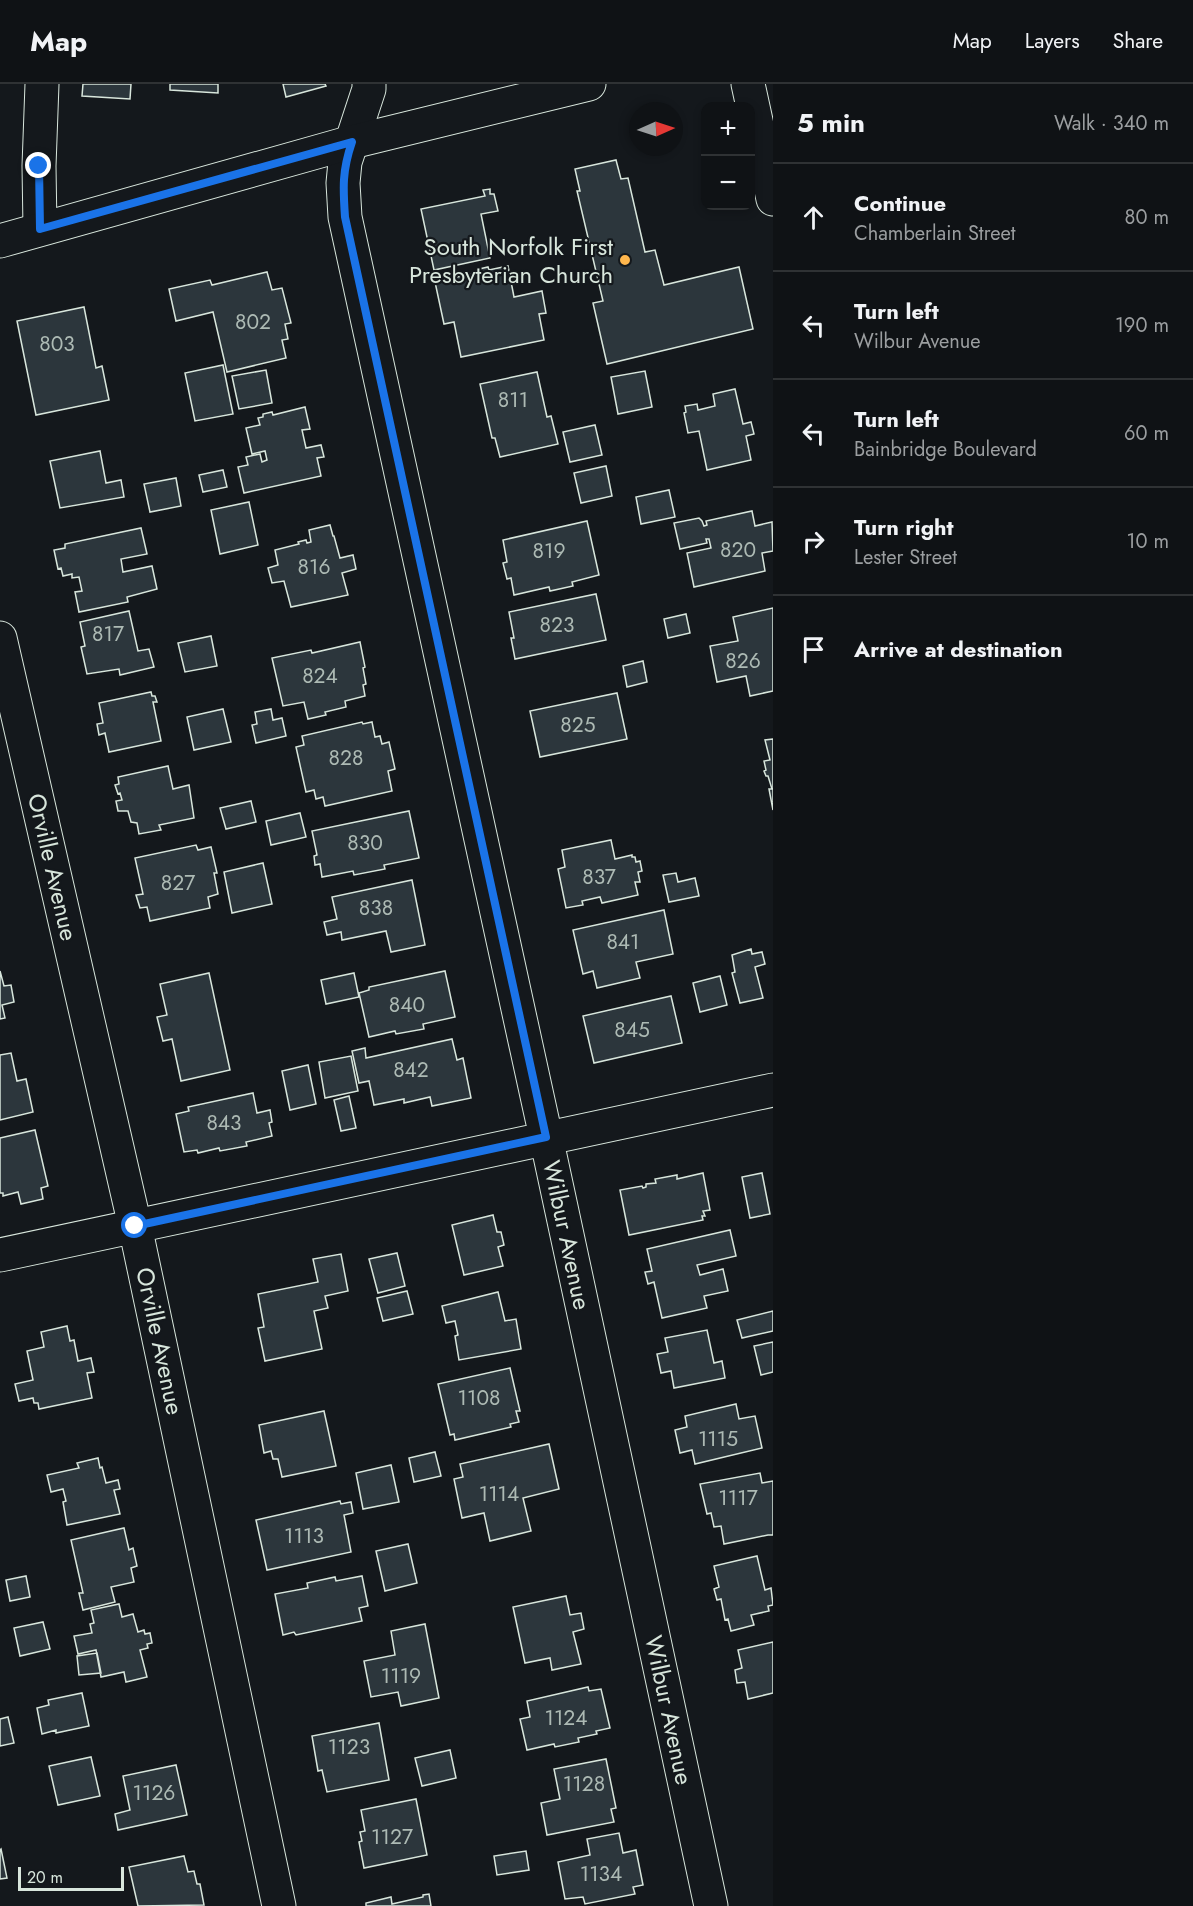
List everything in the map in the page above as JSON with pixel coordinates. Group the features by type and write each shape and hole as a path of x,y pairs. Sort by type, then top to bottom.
{"street":[{"path":"40,229 39,166 42,84"},
{"name":"Wilbur Avenue","path":"369,84 345,162 343,183 345,217 711,1906"},
{"path":"0,241 352,142 589,84"},
{"path":"748,84 773,199"},
{"name":"Orville Avenue","path":"0,638 135,1226 279,1906"},
{"path":"0,1255 773,1090"}],"building":[{"path":"83,84 131,84 130,99 82,96"},
{"path":"170,84 218,84 218,93 170,90"},
{"path":"283,84 325,84 326,86 286,97"},
{"name":"South Norfolk First Presbyterian Church","path":"616,160 621,179 628,178 645,252 655,250 664,285 739,267 753,329 607,364 593,303 603,301 577,191 580,191 575,169"},
{"path":"490,189 490,194 494,194 498,211 481,214 490,258 434,270 421,209 485,196 483,190"},
{"path":"508,266 514,297 542,291 546,313 539,314 544,340 461,357 454,322 444,324 435,282 480,272 479,269 488,267 489,270"},
{"path":"267,272 272,290 282,288 291,323 285,324 288,339 282,340 286,358 227,372 213,312 176,321 169,289 210,280 212,285"},
{"path":"84,307 96,368 102,366 109,400 36,415 17,321"},
{"path":"223,365 233,414 195,421 185,373"},
{"path":"266,370 272,403 239,409 232,376"},
{"path":"645,371 652,407 618,414 611,377"},
{"path":"537,372 547,417 551,416 558,444 500,457 495,438 492,438 480,384"},
{"path":"735,389 743,424 751,422 754,434 746,436 751,460 707,470 699,431 688,433 685,406 697,404 698,410 715,406 713,394"},
{"path":"305,407 310,429 302,430 306,448 321,445 324,457 317,458 321,476 244,493 238,467 248,465 246,457 260,454 262,462 267,460 265,451 252,454 246,428 260,425 258,418 263,417 263,414 272,412 273,415"},
{"path":"595,425 602,455 570,462 563,432"},
{"path":"100,451 106,483 121,480 124,497 60,508 50,461"},
{"path":"606,466 612,496 581,503 574,473"},
{"path":"223,470 227,487 203,492 199,475"},
{"path":"176,478 181,506 150,512 144,484"},
{"path":"669,490 675,517 641,524 636,497"},
{"path":"249,502 258,545 220,554 211,510"},
{"path":"752,511 755,526 772,522 773,551 762,553 765,571 694,587 687,553 711,548 709,539 706,539 707,543 680,549 674,523 699,518 704,526 707,525 706,521"},
{"path":"587,521 599,575 572,582 573,586 550,591 549,587 514,595 511,578 507,579 503,563 507,562 503,540"},
{"path":"330,525 340,558 353,555 356,569 342,573 348,595 291,607 284,581 272,583 268,568 278,565 275,550 306,540 307,543 311,542 309,530"},
{"path":"141,528 147,554 121,559 123,572 152,566 157,589 127,597 128,602 79,612 75,592 82,591 79,577 72,578 72,574 63,576 61,568 58,569 54,550 65,548 65,544"},
{"path":"596,594 606,640 515,659 509,612"},
{"path":"773,608 773,691 750,696 746,676 717,682 710,646 738,641 733,617"},
{"path":"129,611 138,651 149,649 154,667 120,675 119,669 87,674 81,647 85,646 80,622"},
{"path":"686,614 690,633 668,638 664,619"},
{"path":"211,636 217,666 185,672 178,643"},
{"path":"360,642 365,667 363,668 366,684 363,685 365,696 345,701 346,707 308,719 304,702 283,706 272,658 311,650 312,653"},
{"path":"643,661 647,682 627,687 623,666"},
{"path":"151,692 157,702 153,702 161,741 109,752 105,733 99,735 97,724 103,723 99,703"},
{"path":"617,693 627,739 540,757 530,711"},
{"path":"223,709 231,742 194,750 187,717"},
{"path":"271,709 273,720 282,718 286,736 256,743 252,725 257,724 255,712"},
{"path":"362,722 363,724 372,722 375,737 380,736 382,744 389,742 395,769 388,771 392,791 325,806 323,797 316,799 314,790 306,792 296,747 304,745 302,736"},
{"path":"773,739 773,810 769,789 772,789 764,771 766,770 764,761 770,760 765,740"},
{"path":"168,766 173,789 189,785 194,818 159,825 161,830 139,834 137,823 131,822 128,811 118,811 116,801 122,800 115,785 119,784 118,777"},
{"path":"251,801 256,822 226,829 220,808"},
{"path":"409,811 419,858 384,865 385,869 354,875 353,871 322,877 320,864 315,865 314,856 317,855 312,831"},
{"path":"300,813 306,837 271,845 266,821"},
{"path":"611,840 615,859 632,855 636,862 640,861 642,871 638,872 640,882 635,882 638,895 602,903 600,897 582,901 583,905 566,908 558,869 565,867 562,850"},
{"path":"196,845 198,850 211,847 217,873 214,873 218,894 208,897 210,908 150,921 147,907 140,908 136,895 143,894 135,858"},
{"path":"263,863 272,904 232,913 224,872"},
{"path":"676,873 678,882 695,878 699,896 669,902 663,875"},
{"path":"412,880 425,945 391,952 386,931 342,940 341,932 327,935 324,922 337,919 332,897"},
{"path":"664,910 673,954 636,962 640,978 597,988 593,971 583,974 573,930"},
{"path":"751,949 752,954 762,952 765,964 755,967 763,998 740,1003 732,973 735,972 732,955"},
{"path":"0,971 4,986 11,985 14,1002 2,1005 5,1018 0,1019"},
{"path":"445,971 455,1017 423,1024 424,1029 396,1034 395,1031 369,1037 359,993 369,990 369,987"},
{"path":"209,973 230,1070 181,1081 172,1039 163,1041 157,1017 167,1015 160,984"},
{"path":"354,973 359,997 326,1004 321,980"},
{"path":"720,976 727,1005 700,1012 693,983"},
{"path":"671,996 682,1043 594,1063 583,1016"},
{"path":"452,1039 457,1060 463,1058 471,1098 432,1106 430,1097 404,1103 404,1099 374,1105 369,1081 359,1083 352,1051 365,1048 366,1058"},
{"path":"11,1053 17,1081 26,1079 33,1112 0,1120 0,1055"},
{"path":"351,1056 358,1091 325,1098 319,1062"},
{"path":"308,1065 316,1104 290,1110 282,1071"},
{"path":"253,1093 257,1113 270,1110 272,1122 269,1123 272,1136 246,1142 247,1146 220,1151 219,1148 198,1153 197,1150 184,1152 176,1114 189,1111 188,1107"},
{"path":"349,1096 356,1128 341,1131 334,1100"},
{"path":"35,1130 48,1186 41,1188 43,1199 21,1204 18,1192 3,1196 3,1193 0,1193 0,1138"},
{"path":"703,1173 710,1210 703,1211 705,1216 702,1216 703,1220 629,1235 620,1190 642,1186 643,1188 646,1184 656,1183 655,1179 677,1175 677,1179"},
{"path":"762,1173 770,1214 750,1218 742,1177"},
{"path":"493,1215 497,1232 501,1232 504,1245 498,1247 503,1266 464,1275 452,1225"},
{"path":"730,1230 736,1256 697,1265 700,1275 723,1269 728,1291 704,1296 707,1308 662,1318 654,1282 648,1284 645,1272 652,1271 647,1249"},
{"path":"397,1253 405,1286 378,1293 369,1259"},
{"path":"341,1254 348,1291 325,1296 328,1308 314,1311 322,1349 265,1361 258,1328 264,1327 258,1294 318,1282 313,1259"},
{"path":"407,1291 413,1314 383,1321 377,1298"},
{"path":"498,1292 505,1321 516,1319 521,1349 459,1360 455,1321 446,1323 442,1306"},
{"path":"773,1311 773,1331 742,1338 737,1320"},
{"path":"67,1326 70,1341 74,1340 78,1361 91,1358 94,1372 87,1373 92,1398 39,1409 38,1403 34,1403 33,1398 19,1401 15,1384 33,1380 27,1351 44,1347 41,1332"},
{"path":"707,1330 714,1363 722,1361 725,1378 674,1388 671,1371 661,1373 657,1354 668,1352 665,1338"},
{"path":"773,1342 773,1372 761,1375 754,1346"},
{"path":"510,1368 520,1411 516,1411 519,1422 510,1424 511,1427 455,1440 454,1434 450,1435 438,1384"},
{"path":"736,1404 739,1419 755,1416 762,1448 695,1464 692,1450 680,1453 675,1430 687,1427 685,1416"},
{"path":"324,1411 336,1466 282,1477 278,1459 273,1459 271,1451 264,1453 259,1425"},
{"path":"549,1444 559,1489 523,1498 531,1531 490,1541 484,1513 462,1518 454,1479 463,1477 460,1464"},
{"path":"435,1452 441,1476 414,1482 409,1458"},
{"path":"98,1458 106,1483 118,1480 120,1489 114,1490 120,1514 67,1525 63,1489 51,1492 47,1475 79,1468 77,1463"},
{"path":"391,1465 399,1502 363,1509 356,1473"},
{"path":"760,1473 762,1483 773,1481 773,1535 724,1544 721,1526 714,1527 711,1513 707,1514 700,1484"},
{"path":"340,1501 341,1504 351,1502 353,1513 344,1515 351,1552 267,1570 256,1520"},
{"path":"124,1528 129,1550 133,1548 137,1566 131,1568 134,1582 111,1587 115,1602 83,1610 79,1593 83,1593 71,1540"},
{"path":"408,1544 417,1583 385,1591 376,1551"},
{"path":"757,1556 765,1590 771,1588 773,1605 768,1606 769,1611 751,1615 754,1625 731,1631 728,1619 725,1620 721,1599 717,1600 714,1589 719,1587 714,1566"},
{"path":"26,1576 30,1597 10,1601 6,1580"},
{"path":"362,1576 368,1606 359,1608 362,1621 296,1635 294,1632 283,1635 275,1594 308,1588 307,1583 335,1577 336,1581"},
{"path":"566,1596 570,1615 581,1613 584,1629 573,1632 581,1664 552,1670 550,1658 525,1663 513,1607"},
{"path":"119,1604 122,1617 133,1614 138,1632 144,1630 145,1634 150,1633 152,1643 147,1644 148,1648 140,1650 147,1677 126,1682 124,1672 101,1677 96,1650 78,1654 74,1636 92,1633 90,1624 94,1623 91,1610"},
{"path":"43,1622 50,1649 20,1656 14,1628"},
{"path":"425,1624 439,1698 401,1706 398,1692 371,1697 364,1661 395,1655 391,1631"},
{"path":"773,1642 773,1693 748,1699 745,1682 737,1683 735,1670 742,1668 738,1650"},
{"path":"97,1653 101,1673 79,1675 77,1656"},
{"path":"588,1687 589,1691 601,1689 610,1728 596,1731 597,1734 578,1738 579,1742 555,1747 554,1744 527,1750 520,1719 530,1717 527,1701"},
{"path":"82,1693 89,1726 42,1734 37,1708 49,1705 48,1700"},
{"path":"8,1717 14,1743 0,1746 0,1719"},
{"path":"379,1723 389,1780 327,1792 322,1770 318,1771 312,1736"},
{"path":"450,1750 456,1778 422,1786 415,1758"},
{"path":"91,1757 100,1796 58,1805 49,1766"},
{"path":"606,1759 616,1808 611,1809 614,1822 547,1835 541,1803 560,1799 554,1769"},
{"path":"176,1765 187,1815 118,1830 115,1814 130,1810 123,1776"},
{"path":"416,1799 427,1855 364,1868 359,1842 362,1841 360,1832 365,1831 361,1810"},
{"path":"619,1833 623,1853 636,1850 643,1885 633,1887 635,1894 585,1904 583,1897 565,1899 558,1862 590,1855 587,1839"},
{"path":"0,1850 7,1878 0,1879"},
{"path":"526,1851 529,1870 497,1875 494,1856"},
{"path":"184,1856 188,1872 194,1871 197,1884 200,1884 204,1905 138,1906 129,1867"},
{"path":"429,1894 431,1906 366,1906 366,1903 391,1897 392,1904"}],"place":[{"name":"South Norfolk First Presbyterian Church","path":"625,260"}],"route":[{"path":"39,166 40,229 352,142 345,162 343,183 345,217 546,1137 135,1226"}]}
